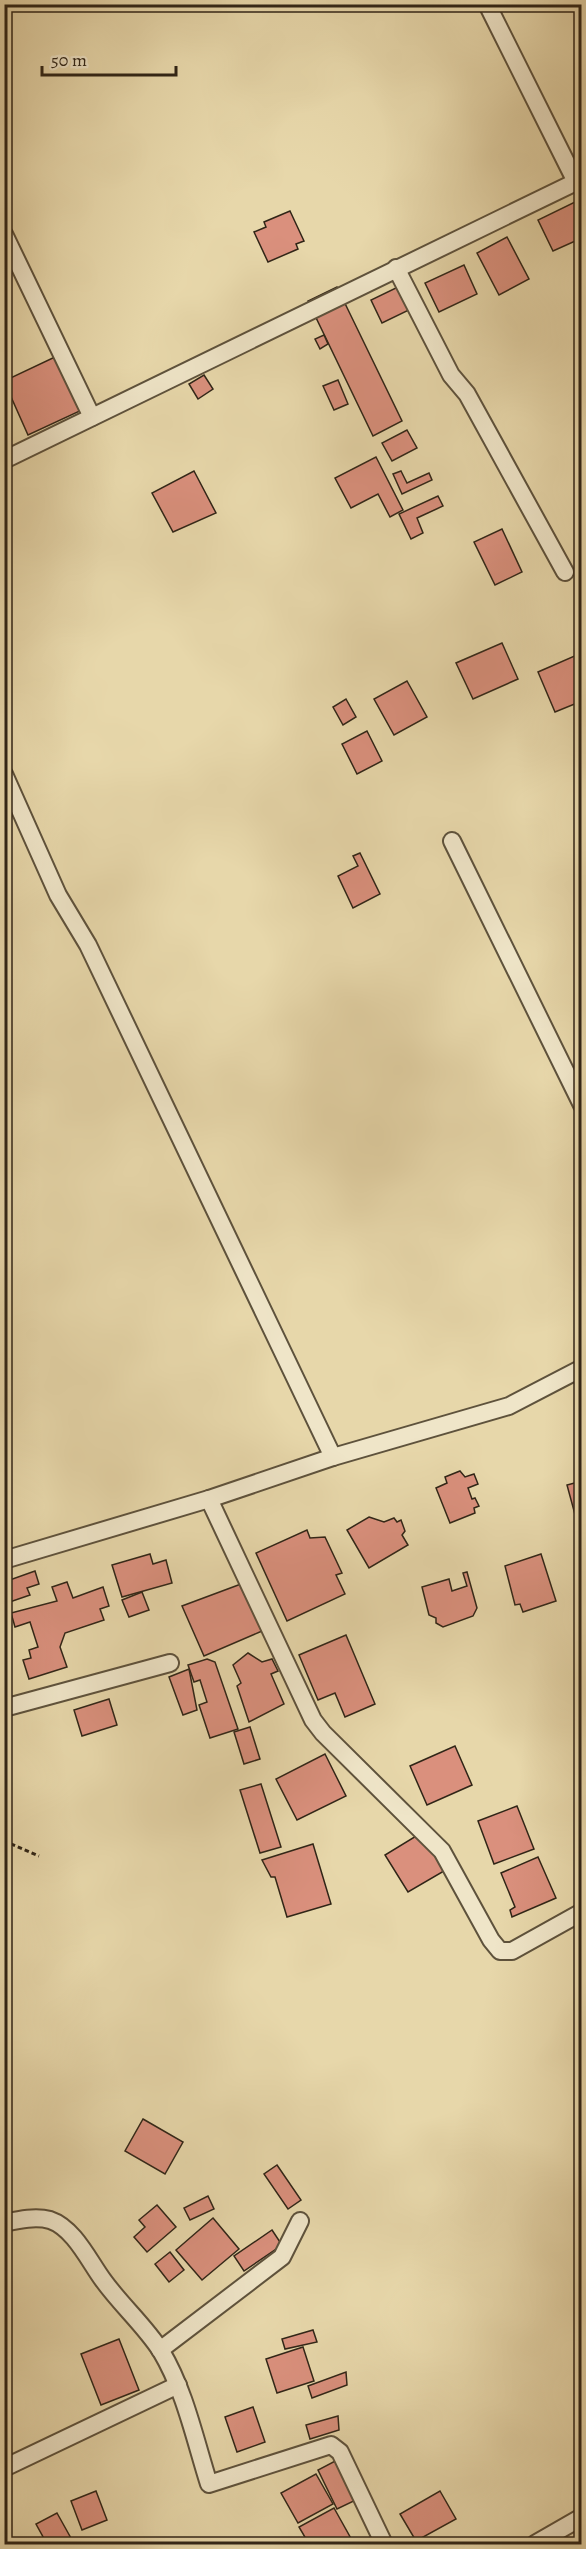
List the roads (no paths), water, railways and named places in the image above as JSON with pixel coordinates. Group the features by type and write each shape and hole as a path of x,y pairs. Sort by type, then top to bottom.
{"street":[{"path":"4,460 579,181 487,4"},
{"path":"4,234 92,417"},
{"path":"396,268 451,375 467,394 566,572"},
{"path":"4,774 58,895 88,945 333,1457"},
{"path":"452,841 582,1105"},
{"path":"4,1560 209,1498 333,1457 509,1406 582,1368"},
{"path":"209,1498 313,1720 323,1733 442,1851 491,1940 500,1951 512,1951 582,1912"},
{"path":"4,1707 170,1663"},
{"path":"4,2223 35,2218 50,2220 66,2230 105,2283 160,2350 178,2385 209,2484 331,2445 340,2452 384,2544"},
{"path":"160,2350 282,2257 300,2221"},
{"path":"4,2468 178,2385"},
{"path":"535,2544 582,2517"}]}
